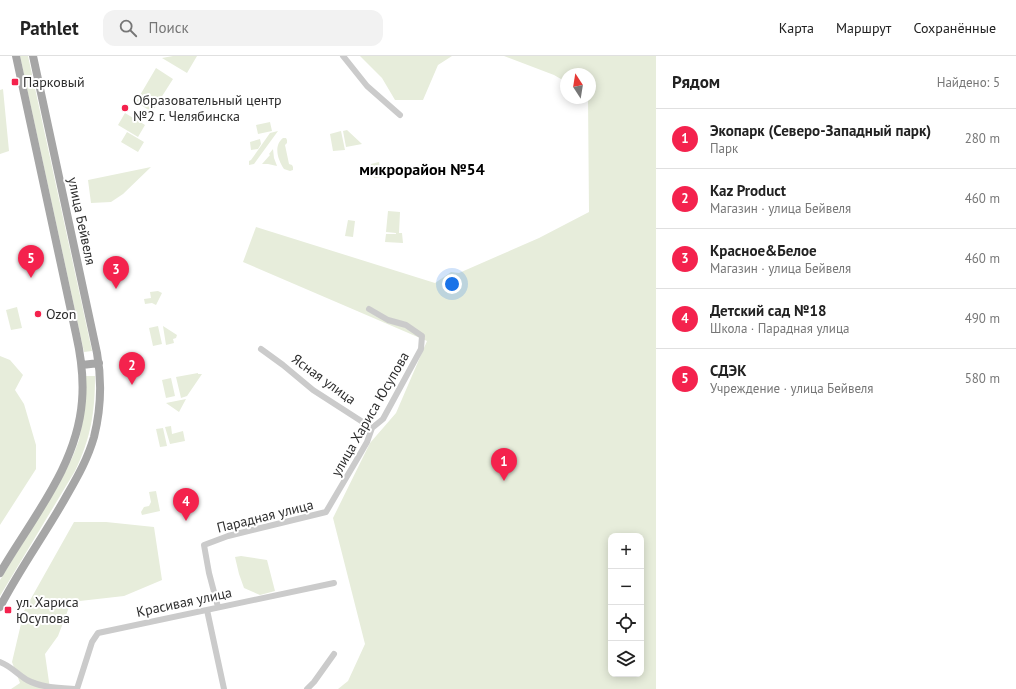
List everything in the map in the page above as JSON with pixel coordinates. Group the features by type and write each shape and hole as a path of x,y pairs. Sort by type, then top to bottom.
{"main road":[{"name":"улица Бейвеля","path":"0,573 56,482 72,448 81,414 83,386 82,365 76,334 16,56"},
{"name":"улица Бейвеля","path":"0,607 56,515 81,470 94,438 98,416 100,380 99,363 33,56"},
{"path":"82,365 99,363"}],"street":[{"path":"343,56 367,86 400,115"},
{"name":"улица Хариса Юсупова","path":"326,512 360,455 372,428 383,419 422,349 422,336 406,325 388,320 369,309"},
{"name":"Ясная улица","path":"261,349 314,390 372,428"},
{"name":"Парадная улица","path":"218,607 209,573 204,544 228,536 326,512"},
{"name":"Красивая улица","path":"77,689 93,638 98,633 334,583"},
{"path":"207,610 224,689"},
{"path":"307,689 314,682 334,654"},
{"path":"0,662 7,664 27,680 46,687 77,689"}],"green space":[{"path":"20,56 28,56 92,351 84,352"},
{"path":"173,56 197,56 187,73 162,58"},
{"path":"360,56 452,56 438,65 423,100 395,100 382,78"},
{"path":"504,56 656,56 656,689 338,689 348,681 365,644 333,518 370,443 396,413 427,341 243,262 256,227 435,283 451,272 459,273 539,238 589,212 588,104 596,104 596,68 560,68 560,78"},
{"path":"156,68 173,79 152,112 136,102"},
{"path":"3,89 9,151 0,154 0,90"},
{"path":"125,113 145,125 138,137 118,125"},
{"path":"270,122 272,131 258,134 256,125"},
{"path":"347,130 362,144 346,147 343,131"},
{"path":"278,131 254,164 249,165 249,161 270,133"},
{"path":"341,131 345,150 333,151 330,134"},
{"path":"127,132 144,142 138,152 121,142"},
{"path":"283,138 286,138 287,140 285,145 289,164 293,167 293,170 290,171 284,169 277,149"},
{"path":"260,139 261,144 258,149 251,150 250,142"},
{"path":"273,149 277,166 262,164 270,155 269,154"},
{"path":"379,162 381,177 374,178 371,164"},
{"path":"151,167 123,194 111,202 91,203 88,180"},
{"path":"388,211 400,212 399,233 402,233 403,243 385,242 386,234 396,234 386,232"},
{"path":"348,220 355,221 353,237 345,236"},
{"path":"158,291 162,293 156,305 152,303 145,304 144,299 151,298 150,292"},
{"path":"17,307 22,328 11,330 6,310"},
{"path":"158,326 162,344 153,346 149,328"},
{"path":"163,326 177,335 176,338 173,339 174,343 166,345"},
{"path":"0,356 10,360 23,375 15,390 24,404 36,445 36,469 0,525"},
{"path":"198,373 202,374 187,396 181,398 176,377"},
{"path":"86,376 95,376 93,413 85,447 75,471 0,596 0,580 58,486 73,456 79,440 85,408"},
{"path":"171,378 175,396 166,398 162,380"},
{"path":"186,399 179,412 166,403"},
{"path":"171,426 172,434 183,431 185,441 170,444 165,427"},
{"path":"163,428 167,446 160,447 156,429"},
{"path":"156,491 160,511 142,515 141,512 144,507 149,506 151,502 149,492"},
{"path":"74,522 106,522 154,527 162,580 124,596 71,602 58,636 45,654 50,689 11,689 20,683 12,662 24,611"},
{"path":"241,556 267,560 275,591 260,595 244,588 235,557"}],"place":[{"name":"Парковый","path":"15,82"},
{"name":"Образовательный центр №2 г. Челябинска","path":"125,108"},
{"name":"СДЭК","path":"31,278"},
{"name":"Красное&Белое","path":"116,289"},
{"name":"Ozon","path":"38,314"},
{"name":"Kaz Product","path":"132,385"},
{"name":"Экопарк (Северо-Западный парк)","path":"504,481"},
{"name":"Детский сaд №18","path":"186,521"},
{"name":"ул. Хариса Юсупова","path":"8,610"}],"district":[{"name":"микрорайон №54","path":"422,169"}]}
